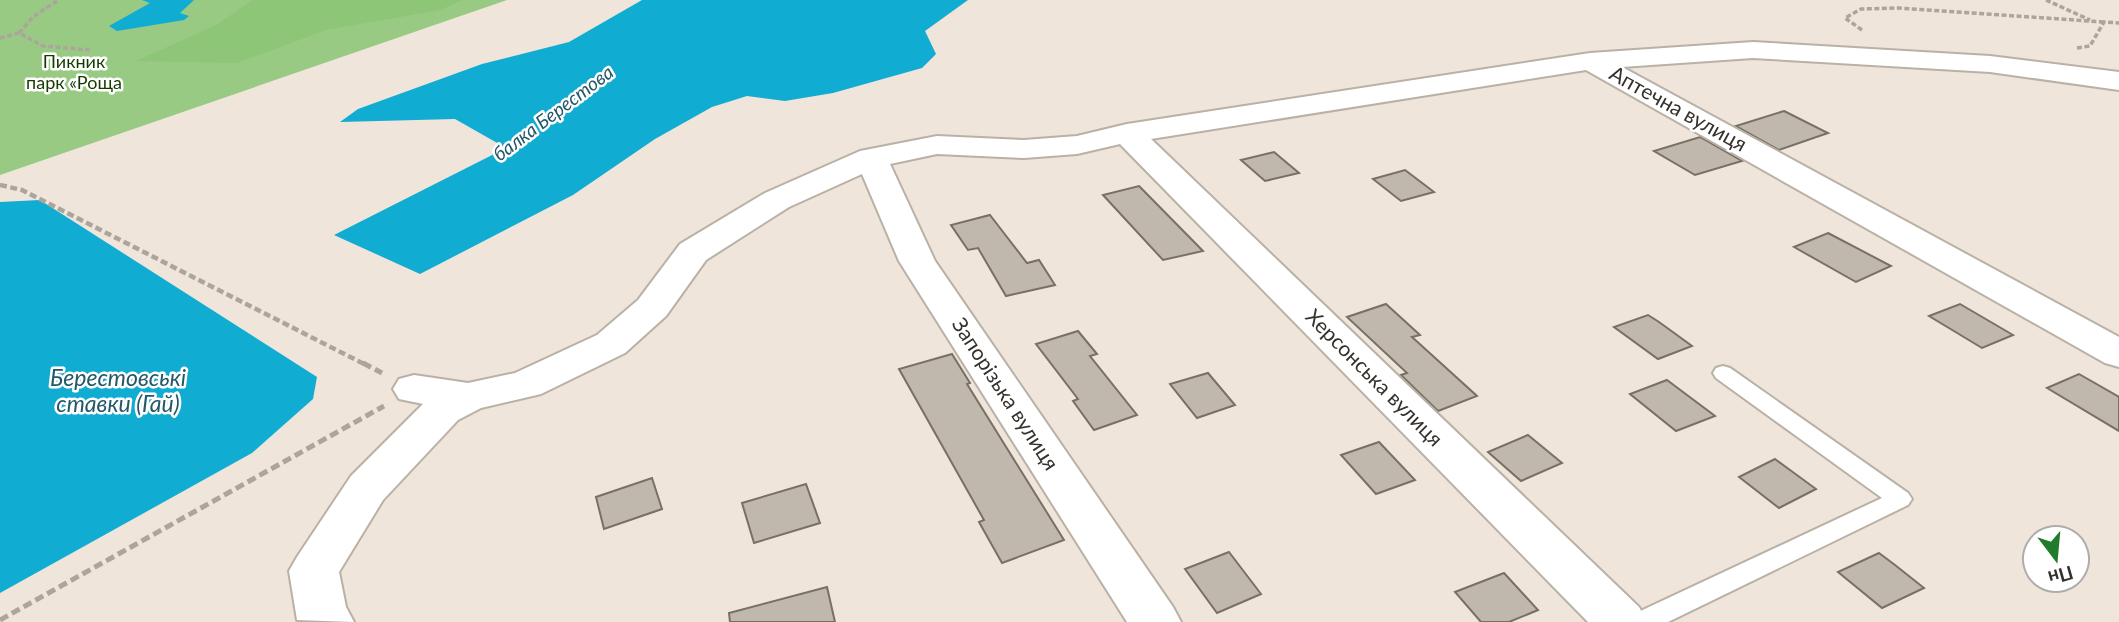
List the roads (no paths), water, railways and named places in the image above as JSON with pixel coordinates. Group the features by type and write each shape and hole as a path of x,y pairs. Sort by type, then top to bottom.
{"street":[{"name":"Аптечна вулиця","path":"1590,61 1753,50 1990,64 2119,81"},
{"name":"Аптечна вулиця","path":"1590,61 2119,354"},
{"path":"328,622 323,620 314,572 367,488 443,410 468,397 526,384 611,344 652,308 693,252 778,200 871,158 937,145 1024,149 1077,145 1127,133 1590,61"},
{"name":"Херсонська вулиця","path":"1127,133 1621,622"},
{"name":"Запорізька вулиця","path":"871,158 916,261 1155,622"},
{"path":"414,389 468,397"}],"lane":[{"path":"1643,622 1900,499 1723,373"}],"water":[{"path":"142,0 194,0 180,13 189,16 184,20 117,31 109,26 150,3"},
{"name":"балка Берестова","path":"642,0 968,0 925,31 936,54 922,68 833,93 785,101 747,96 712,107 655,139 573,195 420,274 334,235 506,148 455,119 340,122 358,109 482,64 569,42"},
{"name":"Берестовські ставки (Гай)","path":"40,200 317,377 313,399 252,453 0,593 0,202"}],"park label":[{"name":"Пикник парк «Роща","path":"74,72"}]}
